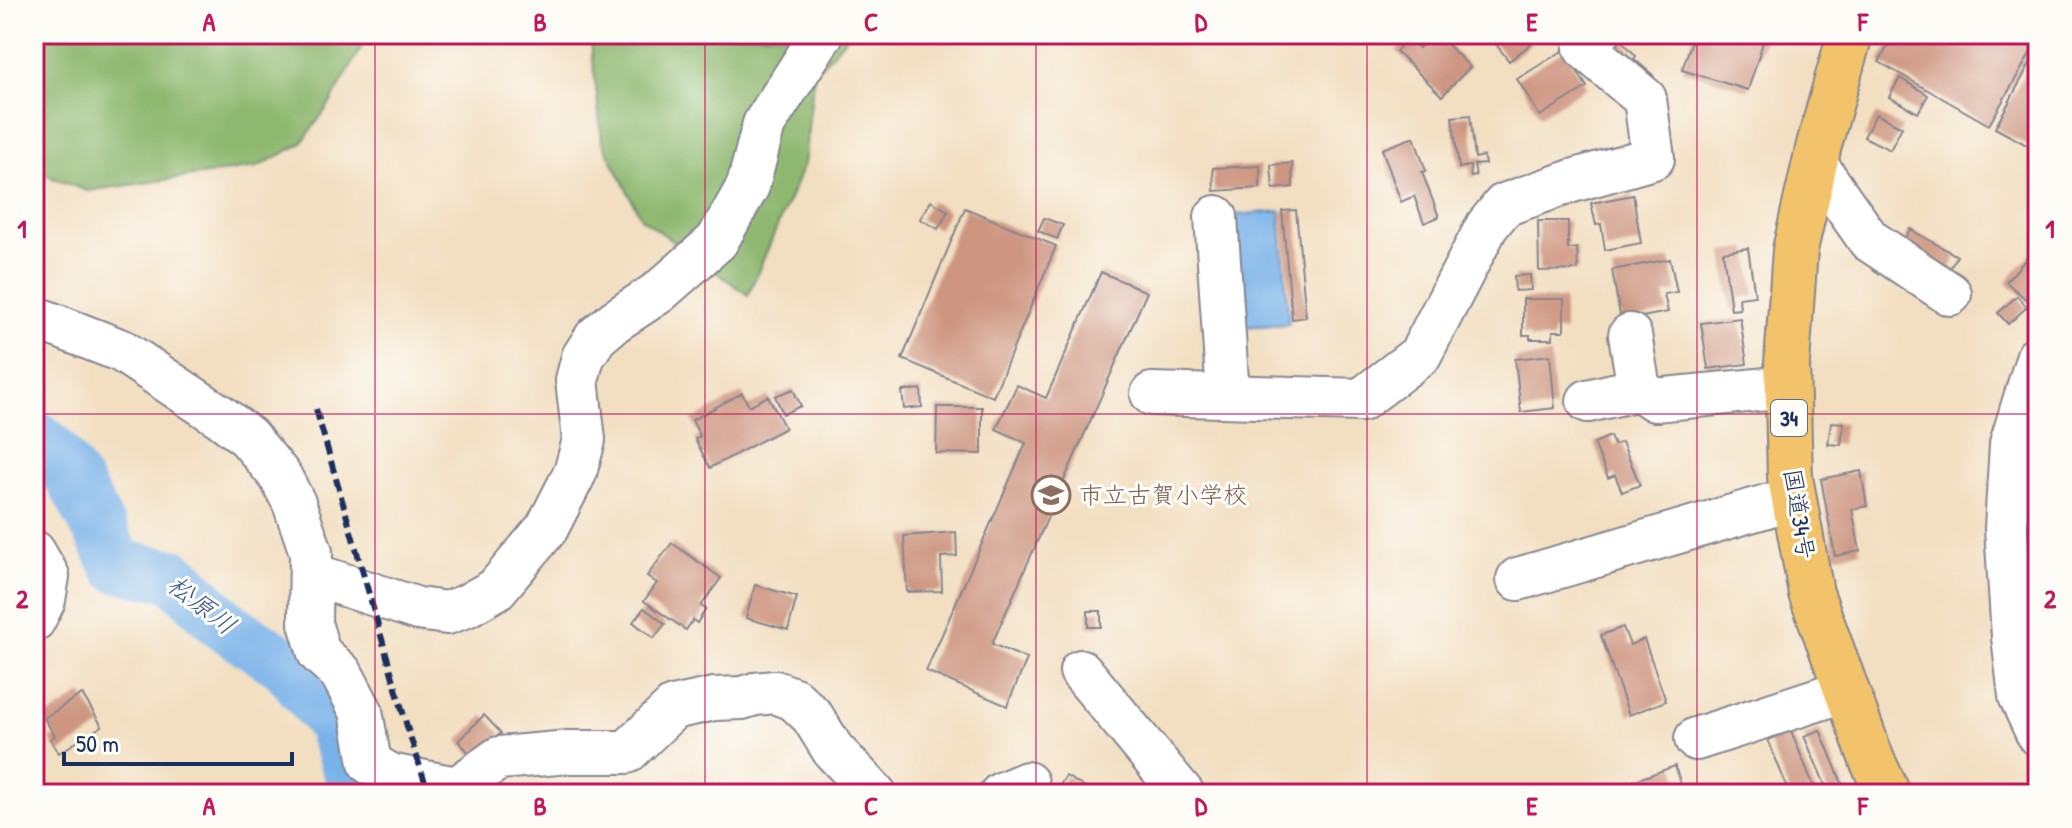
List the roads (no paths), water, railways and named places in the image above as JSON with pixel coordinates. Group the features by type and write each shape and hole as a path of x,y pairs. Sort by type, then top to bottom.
{"highway":[{"name":"国道34号","path":"1850,34 1795,250 1787,363 1790,477 1811,593 1882,792"}],"street":[{"path":"311,574 418,609 447,613 496,589 547,528 575,473 584,440 577,380 583,357 596,337 659,292 717,241 748,186 764,124 822,34"},
{"path":"1152,394 1361,400 1420,355 1487,226 1504,205 1572,181 1653,158 1645,99 1585,48 1598,34"},
{"path":"1815,163 1869,240 1950,294"},
{"path":"1216,217 1228,396"},
{"path":"34,317 122,351 248,437 280,476 294,503 311,552 310,623 319,653 341,673 361,711 370,763 390,775 457,788 499,758 569,752 627,752 673,708 714,699 775,692 794,699 812,716 833,750 875,794"},
{"path":"1630,335 1639,389 1655,400 1788,387"},
{"path":"2038,356 2011,444 2006,528 2020,696 2038,735"},
{"path":"1588,401 1639,389"},
{"path":"1518,579 1794,498"},
{"path":"34,552 48,576 44,600 34,620"},
{"path":"1081,671 1183,794"},
{"path":"1696,739 1847,690"}],"water":[{"path":"1280,211 1289,324 1242,327 1234,215"}],"waterway":[{"name":"松原川","path":"34,436 47,446 71,477 118,566 174,576 225,625 286,665 332,722 358,794"}],"railway":[{"path":"316,409 429,794"}],"place":[{"name":"市立古賀小学校","path":"1051,495"}]}
